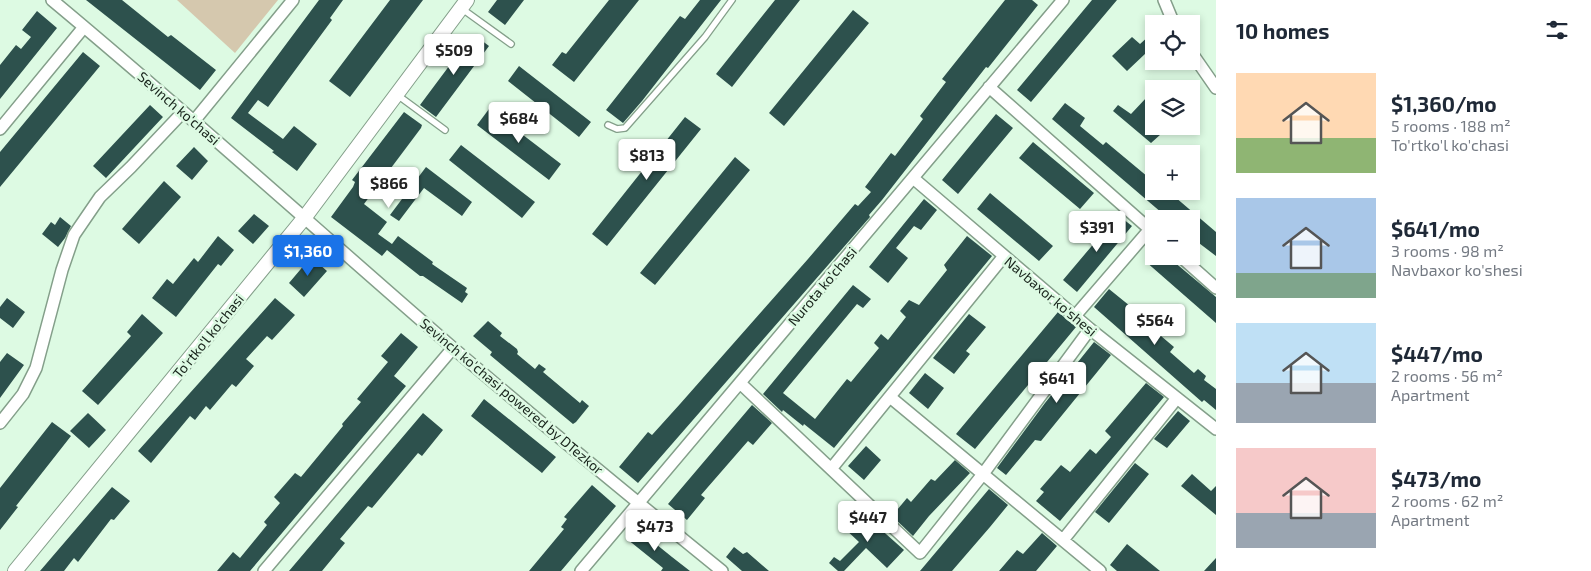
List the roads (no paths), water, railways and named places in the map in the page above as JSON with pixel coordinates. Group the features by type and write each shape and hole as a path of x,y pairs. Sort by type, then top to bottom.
{"street":[{"name":"Sevinch ko'chasi","path":"52,0 305,217"},
{"path":"194,121 294,0"},
{"name":"Nurota ko'chasi","path":"581,571 1063,0"},
{"path":"1164,0 1170,15"},
{"name":"To'rtko'l ko'chasi","path":"15,571 305,217 464,4"},
{"path":"0,129 84,27"},
{"path":"1200,65 1216,88"},
{"path":"989,87 1145,225"},
{"path":"0,423 23,394 36,368 62,270 74,235 100,197 183,112"},
{"name":"Navbaxor ko'shesi","path":"912,178 1090,329 1216,428"},
{"name":"Sevinch ko'chasi powered by DTezkor","path":"305,217 453,348 722,571"},
{"path":"1075,316 1145,239"},
{"path":"831,469 1004,256"},
{"path":"1190,265 1216,288"},
{"path":"740,383 920,553 983,474 1090,329"},
{"path":"264,571 453,348"},
{"path":"890,397 1063,540 1086,567 1100,571"},
{"path":"1063,540 1177,398"}],"lane":[{"path":"608,125 617,130 625,128 705,37 732,0"},
{"path":"464,4 511,44"},
{"path":"396,94 445,130"}]}
